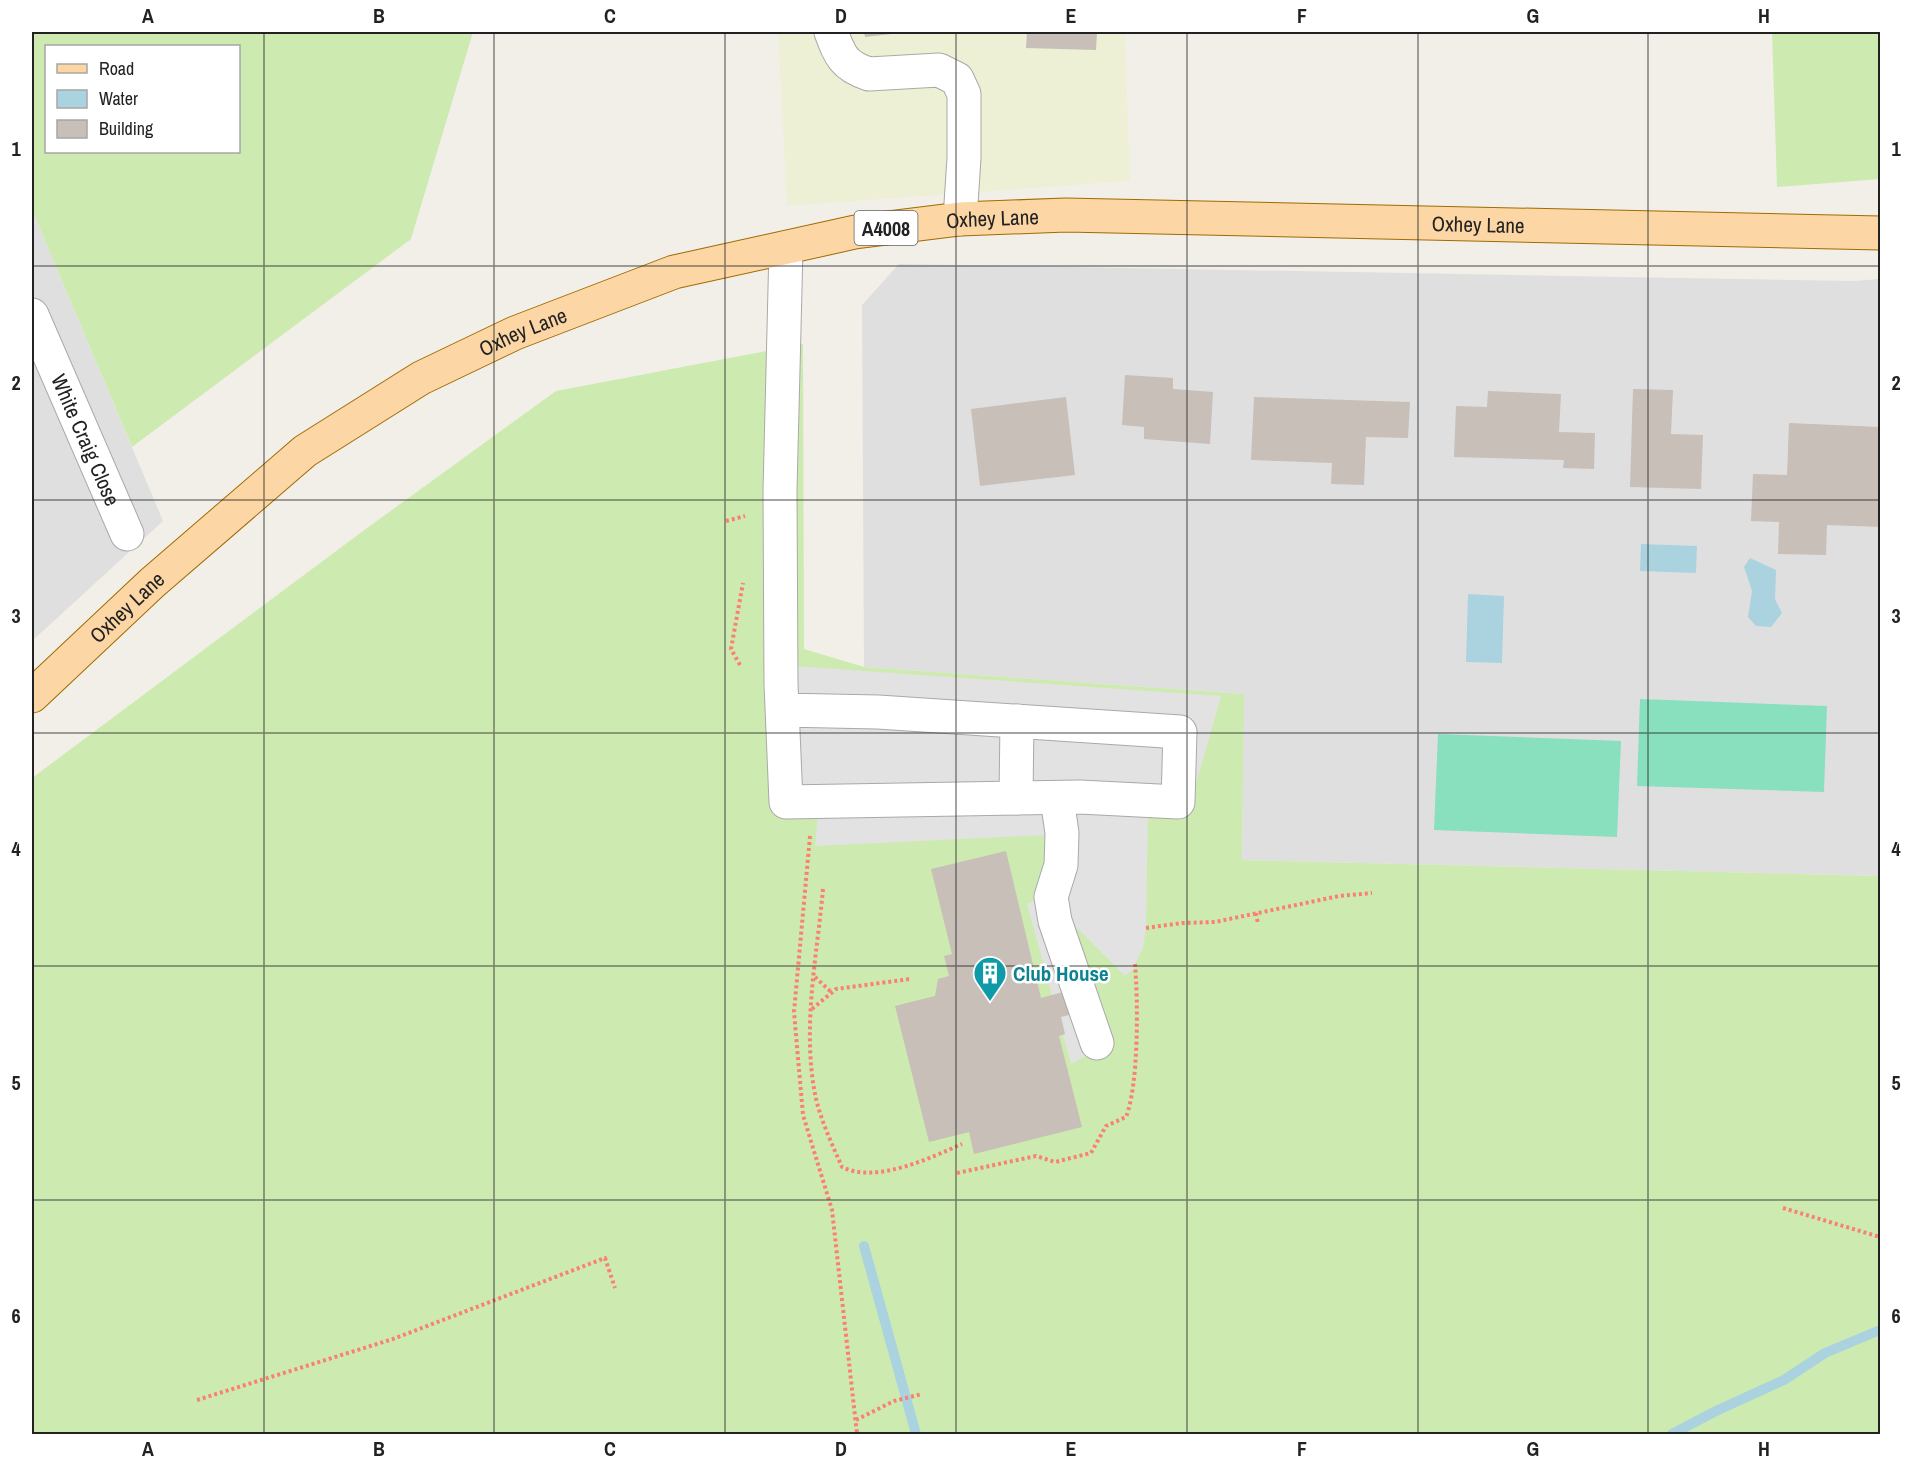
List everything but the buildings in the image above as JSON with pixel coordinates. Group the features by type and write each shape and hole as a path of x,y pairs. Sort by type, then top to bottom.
{"main road":[{"name":"Oxhey Lane","path":"32,696 152,584 305,452 421,378 515,333 674,273 855,232 960,219 1066,215 1275,217 1881,233"}],"street":[{"path":"831,32 843,60 858,70 869,74 939,70 957,79 964,94 964,158 960,219"},
{"path":"782,710 878,712 1180,732 1178,802 1016,798 786,802 782,710 780,491 786,248"},
{"name":"White Craig Close","path":"32,315 126,534"},
{"path":"1016,798 1017,721"},
{"path":"1057,798 1062,833 1061,866 1051,897 1055,921 1097,1044"}],"path":[{"path":"786,802 812,820 794,1012 803,1115 832,1210 857,1434"},
{"path":"823,889 811,1009 810,1057 816,1096 842,1167 854,1173 870,1174 921,1161 962,1144"},
{"path":"1146,928 1182,923 1215,922 1339,896 1372,893"},
{"path":"1256,914 1258,924"},
{"path":"815,977 831,992"},
{"path":"811,1009 831,992 850,986 910,979"},
{"path":"957,1173 1036,1156 1055,1162 1090,1153 1106,1126 1126,1117"},
{"path":"1783,1208 1881,1237"},
{"path":"197,1400 393,1339 604,1258 615,1288"},
{"path":"856,1420 894,1401 922,1394"}],"shaded area":[{"path":"32,210 163,521 32,641"},
{"path":"899,264 1853,281 1880,279 1880,876 1242,860 1243,694 864,667 862,305"},
{"path":"793,666 1221,696 1186,818 1148,809 1146,928 1143,948 1133,969 1125,976 1070,921 1112,1042 1071,1064 1027,904 1041,898 1053,850 1046,835 815,846 818,816 797,802"}],"green space":[{"path":"32,32 473,32 411,239 132,447 32,210"},
{"path":"778,32 1125,32 1130,181 787,206"},
{"path":"1772,32 1880,32 1880,179 1777,187"},
{"path":"803,344 804,649 864,667 1244,694 1242,860 1880,876 1880,1434 32,1434 32,778 363,531 556,391"},
{"path":"1640,699 1827,706 1824,792 1637,786"},
{"path":"1438,734 1621,741 1617,837 1434,830"}],"water":[{"path":"1641,544 1697,546 1696,573 1640,571"},
{"path":"1750,558 1776,570 1775,599 1782,613 1771,627 1756,626 1748,617 1752,591 1744,567"},
{"path":"1468,594 1504,596 1502,663 1466,662"}],"waterway":[{"path":"864,1246 916,1434"},
{"path":"1672,1434 1784,1380 1825,1353 1880,1330"}],"place":[{"name":"Club House","path":"990,1002"}]}
